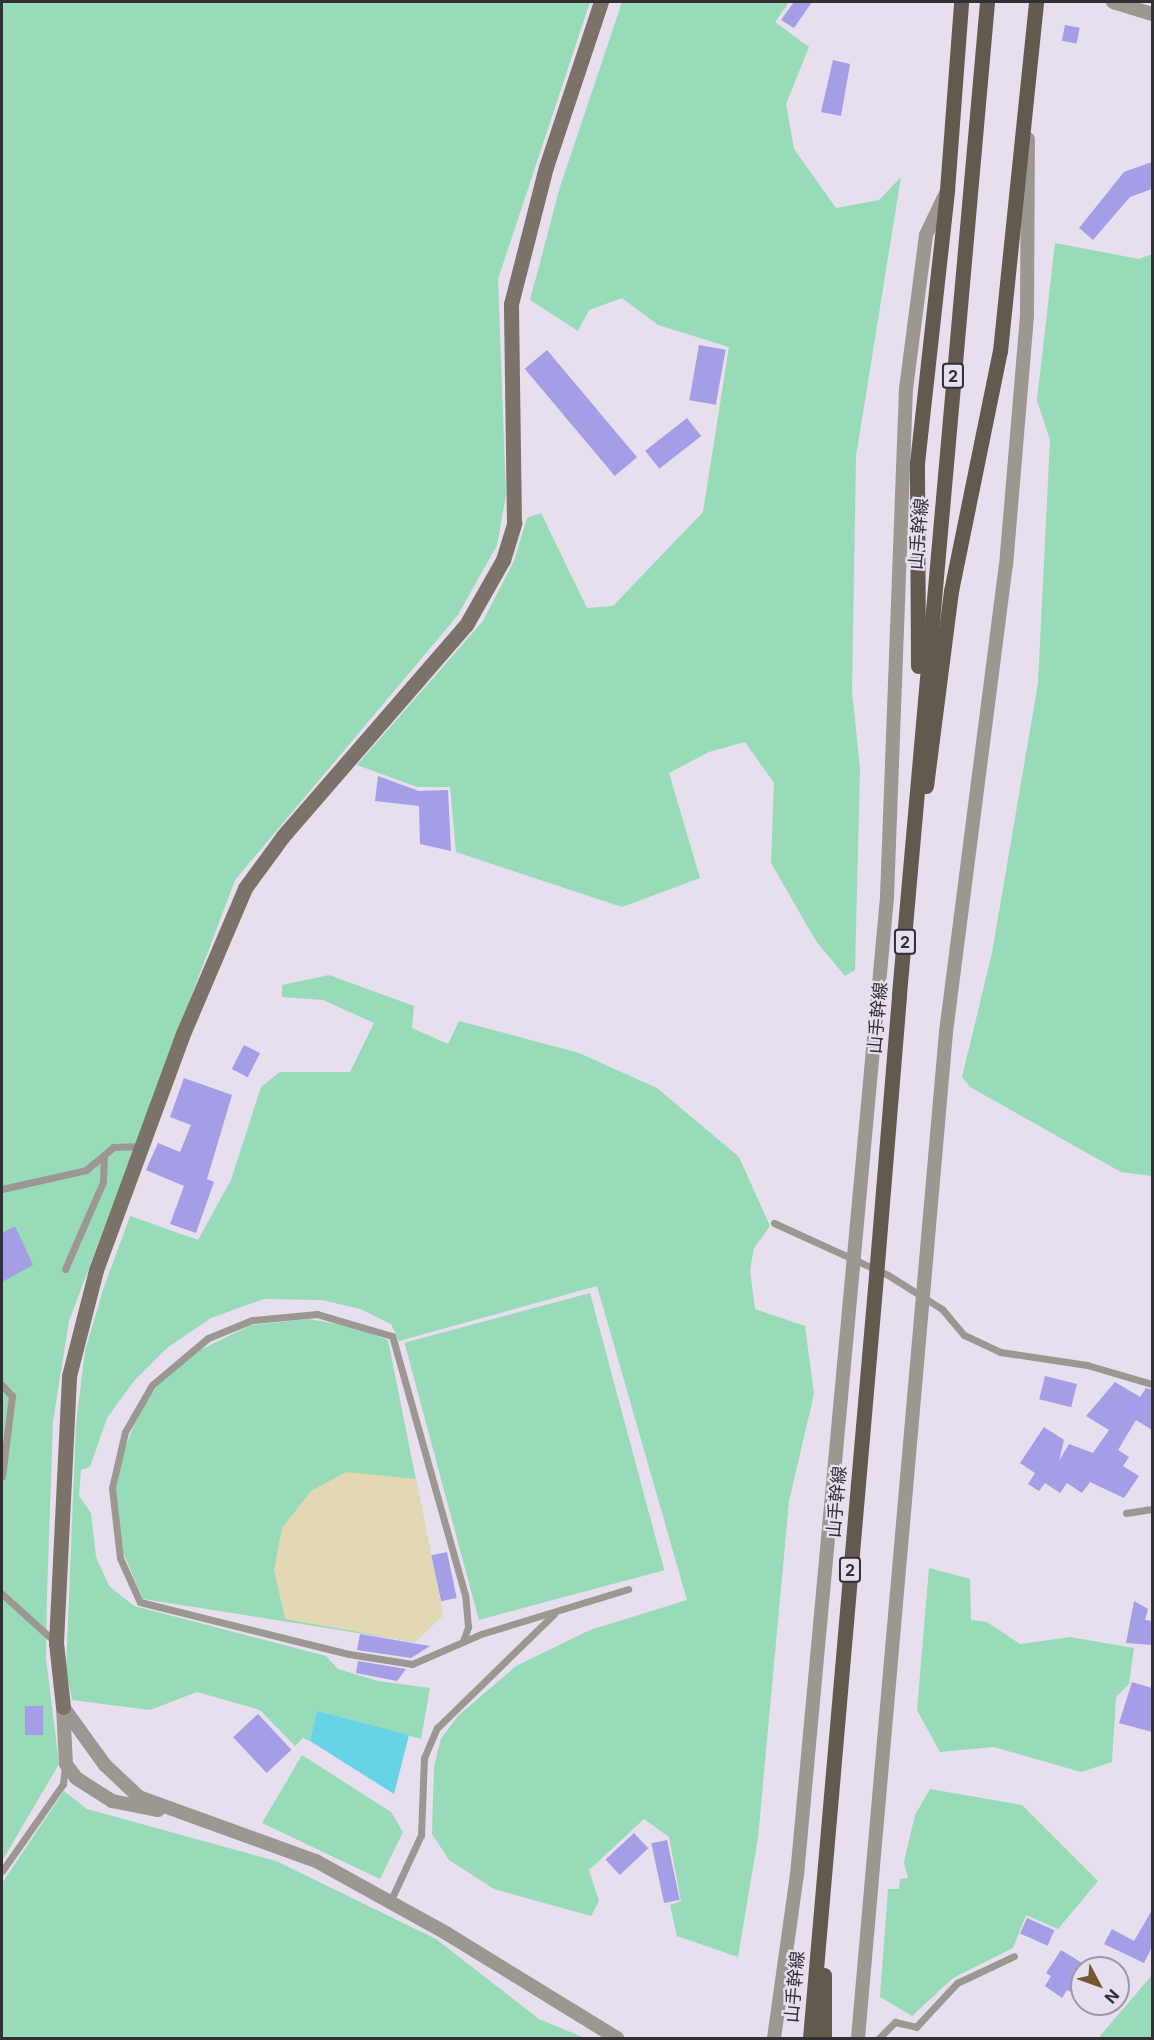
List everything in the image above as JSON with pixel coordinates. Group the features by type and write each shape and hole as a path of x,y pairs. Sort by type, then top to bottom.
{"main road":[{"path":"919,750 917,463 947,190 961,2"},
{"name":"山手幹線","path":"810,2038 899,994 912,890 919,750 987,2"},
{"path":"912,890 951,591 1000,351 1027,112 1036,2"},
{"path":"824,2038 826,1852"},
{"path":"801,2038 817,1954"}],"street":[{"path":"163,1809 150,1811 91,1792 66,1764 56,1643 69,1376 96,1270 142,1146 245,888 283,836 466,625 503,560 514,523 511,304 546,167 601,2"},
{"path":"1113,2 1152,14"},
{"path":"858,2038 922,1300 958,920 992,704 1006,566 1027,315 1027,112"},
{"path":"774,2038 797,1875 891,833 906,389 926,235 947,190"},
{"path":"63,1707 105,1764 139,1797 163,1809 288,1849 390,1902 617,2038"}],"lane":[{"path":"2,1190 86,1170 113,1147 142,1146"},
{"path":"65,1269 103,1182 104,1155"},
{"path":"774,1224 888,1275 922,1300 942,1309 964,1335 1000,1353 1087,1365 1152,1383"},
{"path":"463,1641 468,1627 465,1595 392,1336 317,1314 252,1320 208,1338 152,1385 126,1432 112,1488 120,1558 140,1602 393,1663 430,1660 463,1641 628,1589"},
{"path":"2,1385 12,1396 2,1476"},
{"path":"1126,1513 1152,1509"},
{"path":"2,1594 56,1643"},
{"path":"390,1902 421,1834 424,1758 437,1728 554,1613"},
{"path":"2,1871 63,1784 66,1764"},
{"path":"879,2038 895,2022 916,2026 957,1983 1014,1956"}],"green space":[{"path":"2,2 590,2 498,279 506,495 497,545 458,615 235,880 69,1321 53,1421 47,1595 46,1658 59,1764 2,1861"},
{"path":"622,2 789,2 775,22 809,47 786,104 794,149 836,208 879,200 901,177 856,456 852,691 860,769 855,970 845,976 816,941 771,863 774,783 745,742 709,752 669,773 700,878 622,907 456,852 450,787 417,787 357,765 483,621 514,561 527,518 541,513 587,608 613,606 703,512 729,347 658,325 622,298 589,310 578,331 530,300 560,187"},
{"path":"1055,243 1139,259 1152,254 1152,1176 1121,1172 970,1087 962,1077 992,953 1038,683 1050,440 1037,400"},
{"path":"329,975 414,1006 412,1028 448,1044 459,1021 579,1053 657,1088 739,1157 770,1226 754,1248 750,1270 755,1309 805,1326 814,1394 789,1501 758,1838 738,1957 677,1936 670,1905 681,1901 669,1837 644,1819 589,1870 599,1901 591,1916 494,1889 449,1860 432,1834 434,1766 441,1739 458,1716 516,1666 590,1630 687,1600 597,1286 399,1341 391,1324 360,1309 322,1300 264,1299 211,1318 167,1348 134,1381 107,1418 90,1467 81,1470 79,1496 91,1513 96,1557 109,1586 134,1606 326,1656 338,1669 378,1681 430,1688 421,1739 317,1711 310,1741 303,1738 295,1746 260,1710 197,1692 150,1710 72,1700 66,1670 76,1424 85,1351 103,1290 130,1216 198,1240 231,1180 261,1087 280,1072 350,1072 374,1023 323,1000 282,997 282,985"},
{"path":"590,1293 664,1570 479,1620 405,1343"},
{"path":"309,1319 354,1327 388,1340 443,1615 415,1642 143,1599 123,1552 115,1494 123,1453 140,1410 162,1380 196,1352 251,1325"},
{"path":"929,1568 970,1579 971,1620 987,1622 1020,1644 1070,1637 1134,1648 1129,1684 1116,1697 1112,1762 1081,1772 994,1747 940,1752 917,1710"},
{"path":"302,1755 391,1812 403,1832 380,1879 262,1823"},
{"path":"930,1789 1022,1805 1098,1881 1058,1929 1026,1915 1013,1948 953,1978 912,2016 880,1997 888,1889 899,1889 900,1879 908,1878 904,1862 915,1815"},
{"path":"64,1791 87,1809 276,1861 436,1939 539,2019 585,2038 2,2038 2,1883"},
{"path":"1152,1975 1152,2038 1100,2038 1117,2016 1130,2016 1130,2001"}],"sand":[{"path":"346,1472 416,1479 443,1615 415,1642 285,1619 274,1570 282,1528 311,1491"}],"water":[{"path":"317,1711 409,1735 394,1794 310,1741"}],"building":[{"path":"794,2 812,2 794,28 781,20"},
{"path":"1065,25 1080,28 1077,44 1062,41"},
{"path":"833,60 850,64 841,116 821,112"},
{"path":"1152,162 1152,189 1130,197 1093,240 1079,228 1124,172"},
{"path":"699,345 726,350 716,405 689,400"},
{"path":"547,350 637,457 615,476 525,369"},
{"path":"687,418 701,436 659,469 645,451"},
{"path":"378,776 419,791 448,790 451,851 420,844 419,806 375,801"},
{"path":"244,1045 260,1053 248,1077 232,1069"},
{"path":"184,1078 232,1095 207,1179 214,1182 196,1233 170,1224 184,1186 146,1170 158,1143 180,1152 191,1125 170,1117"},
{"path":"15,1226 33,1265 2,1282 2,1233"},
{"path":"1045,1376 1077,1384 1071,1407 1039,1399"},
{"path":"1115,1382 1140,1397 1146,1388 1152,1390 1152,1430 1136,1420 1118,1450 1129,1457 1123,1466 1139,1476 1124,1498 1090,1482 1082,1493 1067,1483 1060,1493 1045,1483 1039,1491 1028,1484 1035,1473 1020,1463 1044,1427 1064,1440 1059,1461 1069,1444 1093,1453 1109,1430 1086,1416"},
{"path":"447,1552 457,1598 441,1601 431,1555"},
{"path":"1134,1601 1148,1609 1145,1620 1152,1621 1152,1645 1126,1643"},
{"path":"360,1634 430,1646 411,1658 357,1650"},
{"path":"358,1661 406,1669 397,1681 356,1673"},
{"path":"1132,1682 1152,1688 1152,1732 1119,1723"},
{"path":"25,1706 43,1706 43,1735 25,1735"},
{"path":"258,1714 291,1750 267,1773 233,1737"},
{"path":"634,1833 648,1848 620,1875 605,1860"},
{"path":"667,1840 680,1900 664,1903 651,1843"},
{"path":"1152,1910 1152,1947 1144,1963 1104,1944 1112,1929 1134,1941"},
{"path":"1027,1918 1054,1930 1047,1946 1020,1934"},
{"path":"1061,1950 1071,1956 1070,1992 1067,1990 1062,1998 1045,1986 1051,1976 1046,1973"}]}
